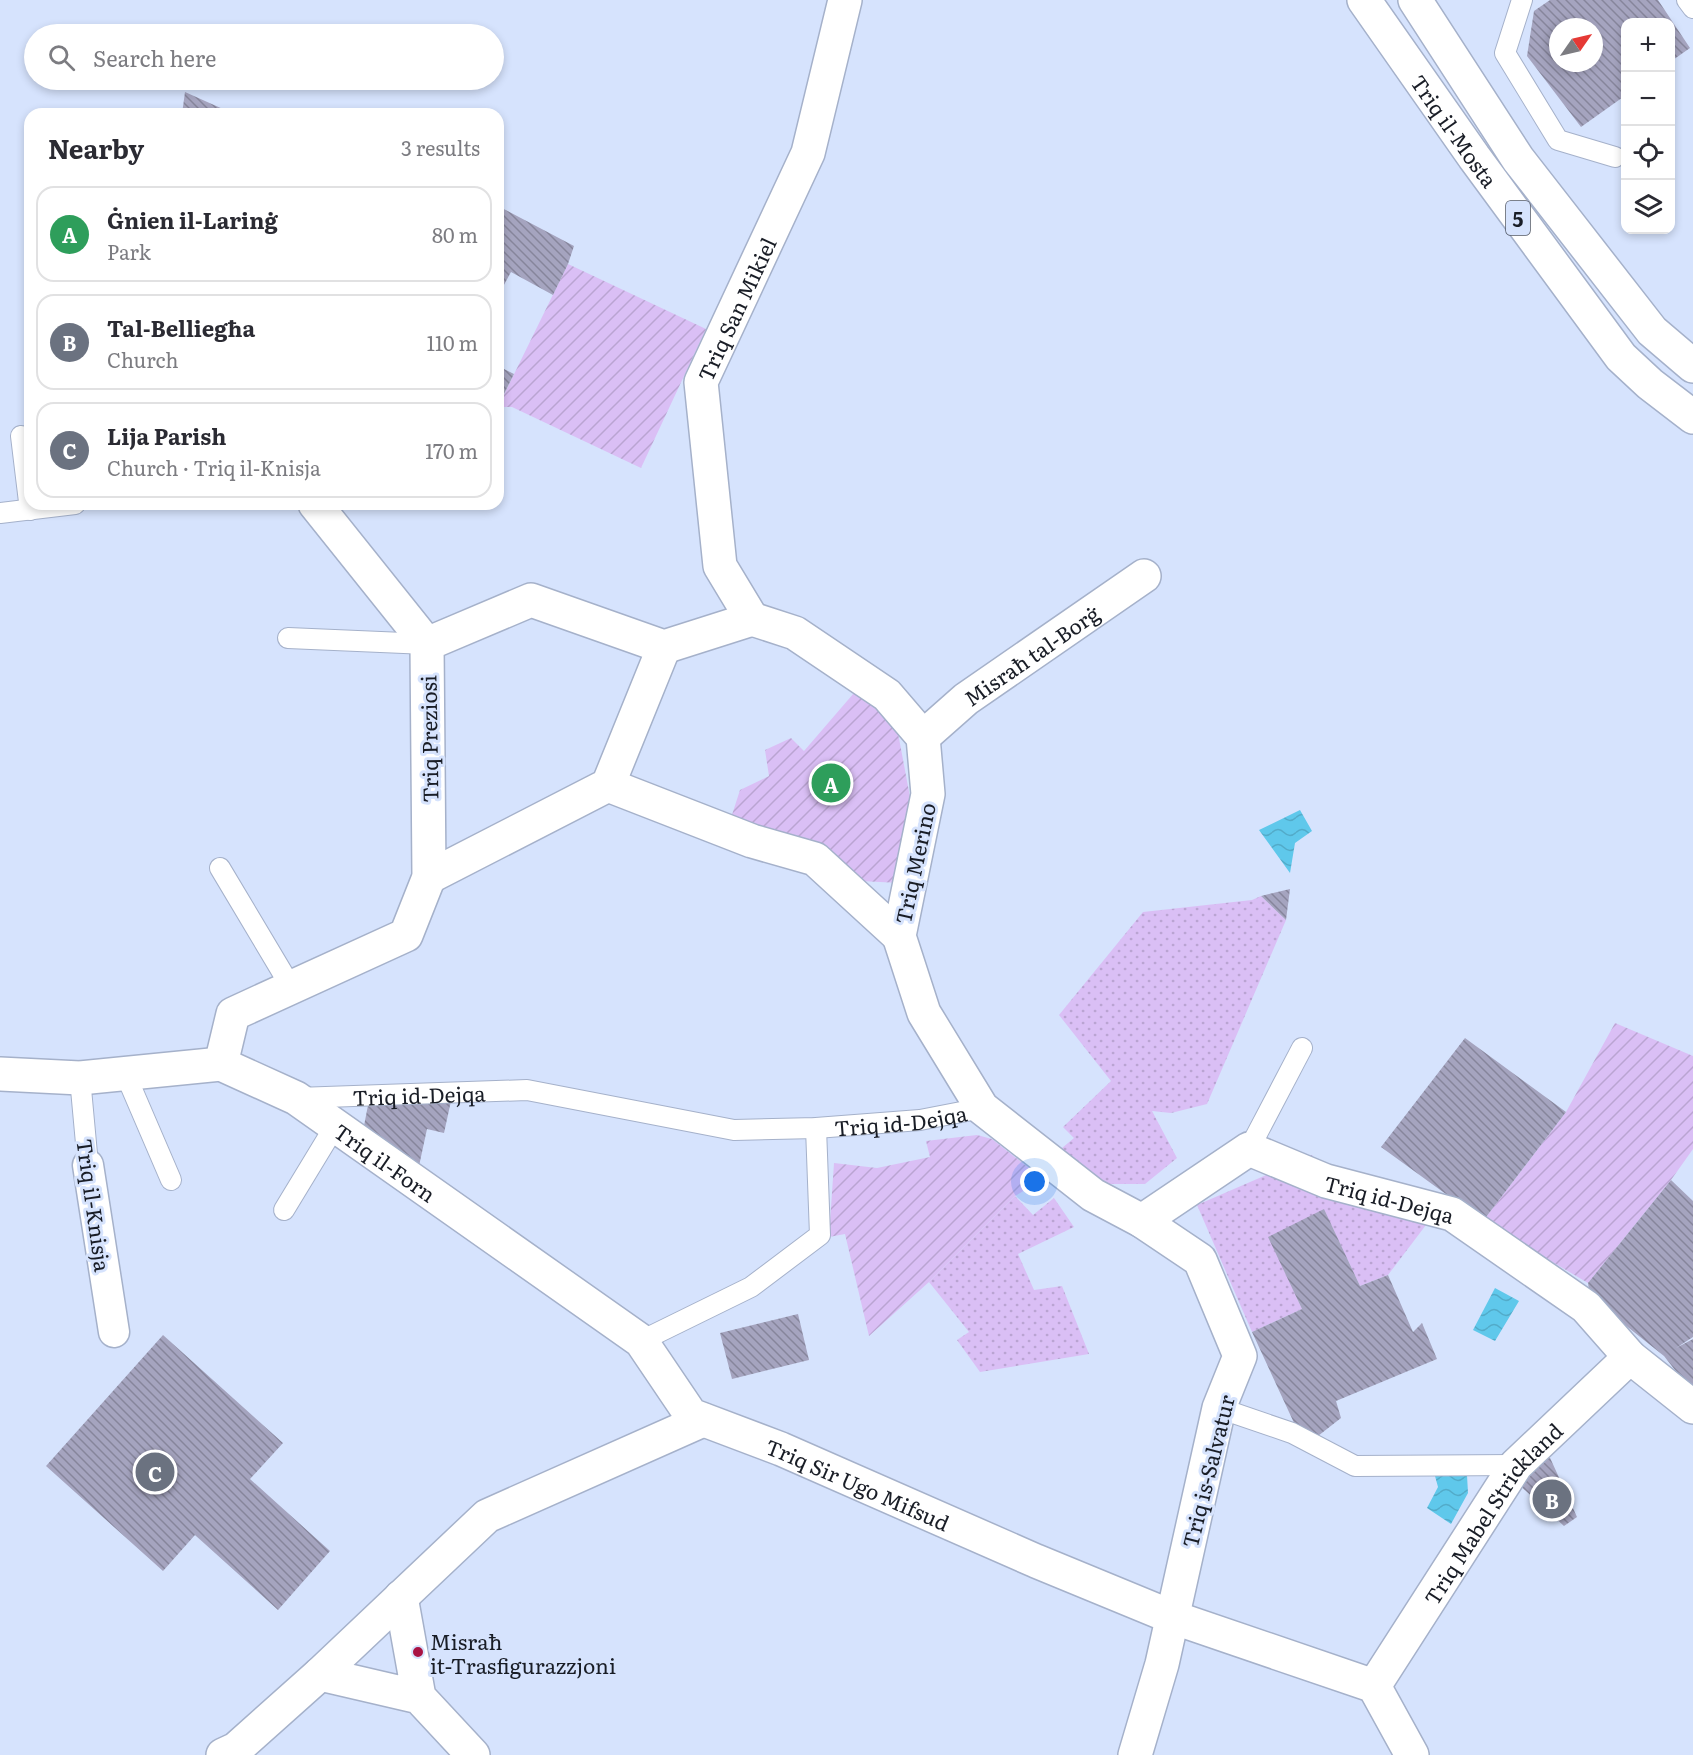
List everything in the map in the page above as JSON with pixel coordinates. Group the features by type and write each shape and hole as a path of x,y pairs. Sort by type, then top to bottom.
{"main road":[{"name":"Triq San Mikiel","path":"752,619 720,566 701,382 808,153 845,0"},
{"name":"Triq il-Mosta","path":"1364,0 1474,157 1621,357 1650,384 1693,417"},
{"name":"Triq il-Mosta","path":"1415,0 1518,159 1652,331 1693,366"},
{"path":"320,510 427,644"},
{"name":"Misraħ tal-Borġ","path":"923,737 966,699 1144,576"},
{"name":"Triq Preziosi","path":"221,1064 233,1014 406,935 429,877 427,644 531,600 664,647"},
{"path":"429,877 608,785 664,647 752,619 795,633 887,695 923,737"},
{"name":"Triq Merino","path":"923,737 928,794 898,936 924,1013 982,1108"},
{"path":"608,785 752,841 815,859 898,936"},
{"name":"Triq il-Forn","path":"0,1074 80,1078 221,1064 296,1098 641,1341 691,1415 704,1420"},
{"name":"Triq id-Dejqa","path":"982,1108 1093,1195 1142,1221"},
{"path":"1142,1221 1249,1149"},
{"name":"Triq id-Dejqa","path":"1249,1149 1326,1181 1452,1214 1586,1307 1630,1357 1693,1407"},
{"name":"Triq is-Salvatur","path":"1135,1755 1162,1664 1220,1408 1240,1356 1200,1260 1142,1221"},
{"name":"Triq Mabel Strickland","path":"1374,1686 1516,1465 1630,1357"},
{"path":"223,1755 236,1749 320,1674 487,1516 704,1420"},
{"name":"Triq Sir Ugo Mifsud","path":"704,1420 782,1449 1036,1562 1172,1617 1374,1686"},
{"path":"401,1597 419,1697 473,1755"},
{"path":"320,1674 419,1697"},
{"path":"1374,1686 1412,1755"}],"street":[{"name":"Triq il-Knisja","path":"88,1165 114,1332"}],"lane":[{"path":"1522,0 1505,53 1558,140 1615,157"},
{"path":"1687,0 1693,8"},
{"path":"21,436 24,461"},
{"path":"0,513 30,510"},
{"path":"288,638 427,644"},
{"path":"220,868 291,987"},
{"path":"1249,1149 1302,1048"},
{"path":"124,1073 171,1180"},
{"name":"Triq il-Knisja","path":"80,1078 88,1165"},
{"name":"Triq id-Dejqa","path":"296,1098 527,1090 734,1130 816,1128 920,1120 982,1108"},
{"path":"284,1210 335,1126"},
{"path":"641,1341 752,1287 820,1235 816,1128"},
{"path":"1220,1408 1292,1433 1355,1466 1516,1465"}],"shaded area":[{"path":"568,264 706,329 641,468 512,407 504,407 504,395"},
{"path":"860,686 898,733 913,813 900,883 860,881 730,821 740,790 769,776 765,750 791,738 804,751"},
{"path":"1261,896 1286,920 1207,1104 1171,1113 1152,1111 1177,1158 1145,1184 1106,1184 1056,1153 1074,1138 1063,1127 1111,1081 1059,1015 1143,912 1252,900"},
{"path":"1615,1023 1693,1056 1693,1149 1671,1180 1588,1283 1483,1221 1566,1112"},
{"path":"977,1135 992,1139 1043,1179 1015,1196 929,1282 869,1336 845,1234 829,1237 834,1163 877,1168 930,1157 926,1141"},
{"path":"1312,1155 1320,1167 1429,1221 1388,1275 1360,1286 1324,1210 1269,1237 1302,1309 1252,1332 1197,1205"},
{"path":"1015,1196 1033,1215 1054,1198 1074,1227 1018,1254 1034,1290 1062,1286 1089,1354 980,1372 957,1340 969,1332 929,1282"}],"water":[{"path":"1300,810 1312,831 1295,843 1290,873 1259,830"},
{"path":"1495,1288 1519,1301 1495,1341 1473,1330"},
{"path":"1467,1475 1468,1493 1451,1524 1427,1508 1438,1487 1435,1476"}],"building":[{"path":"1550,0 1658,0 1670,18 1621,18 1621,99 1581,127 1527,56 1534,11"},
{"path":"1675,26 1690,48 1675,58"},
{"path":"185,92 221,108 183,108"},
{"path":"504,209 574,246 553,295 511,272 504,285"},
{"path":"504,369 514,374 504,394"},
{"path":"1290,889 1286,920 1261,896"},
{"path":"1465,1038 1566,1112 1483,1221 1381,1147"},
{"path":"369,1100 451,1101 444,1133 427,1129 419,1166 363,1131"},
{"path":"1671,1180 1693,1201 1693,1337 1676,1348 1693,1339 1693,1393 1664,1356 1590,1297 1588,1283"},
{"path":"1324,1209 1360,1286 1388,1275 1413,1332 1422,1323 1437,1359 1336,1401 1341,1418 1318,1436 1295,1425 1252,1332 1302,1309 1268,1237"},
{"path":"798,1314 809,1360 732,1379 720,1333"},
{"path":"163,1335 283,1443 250,1479 330,1551 278,1610 195,1535 163,1571 46,1466"},
{"path":"1546,1449 1577,1517 1564,1526 1516,1482"}],"place":[{"name":"Ġnien il-Larinġ","path":"831,783"},
{"name":"Lija Parish","path":"155,1472"},
{"name":"Tal-Belliegħa","path":"1552,1499"},
{"name":"Misraħ it-Trasfigurazzjoni","path":"418,1652"}]}
